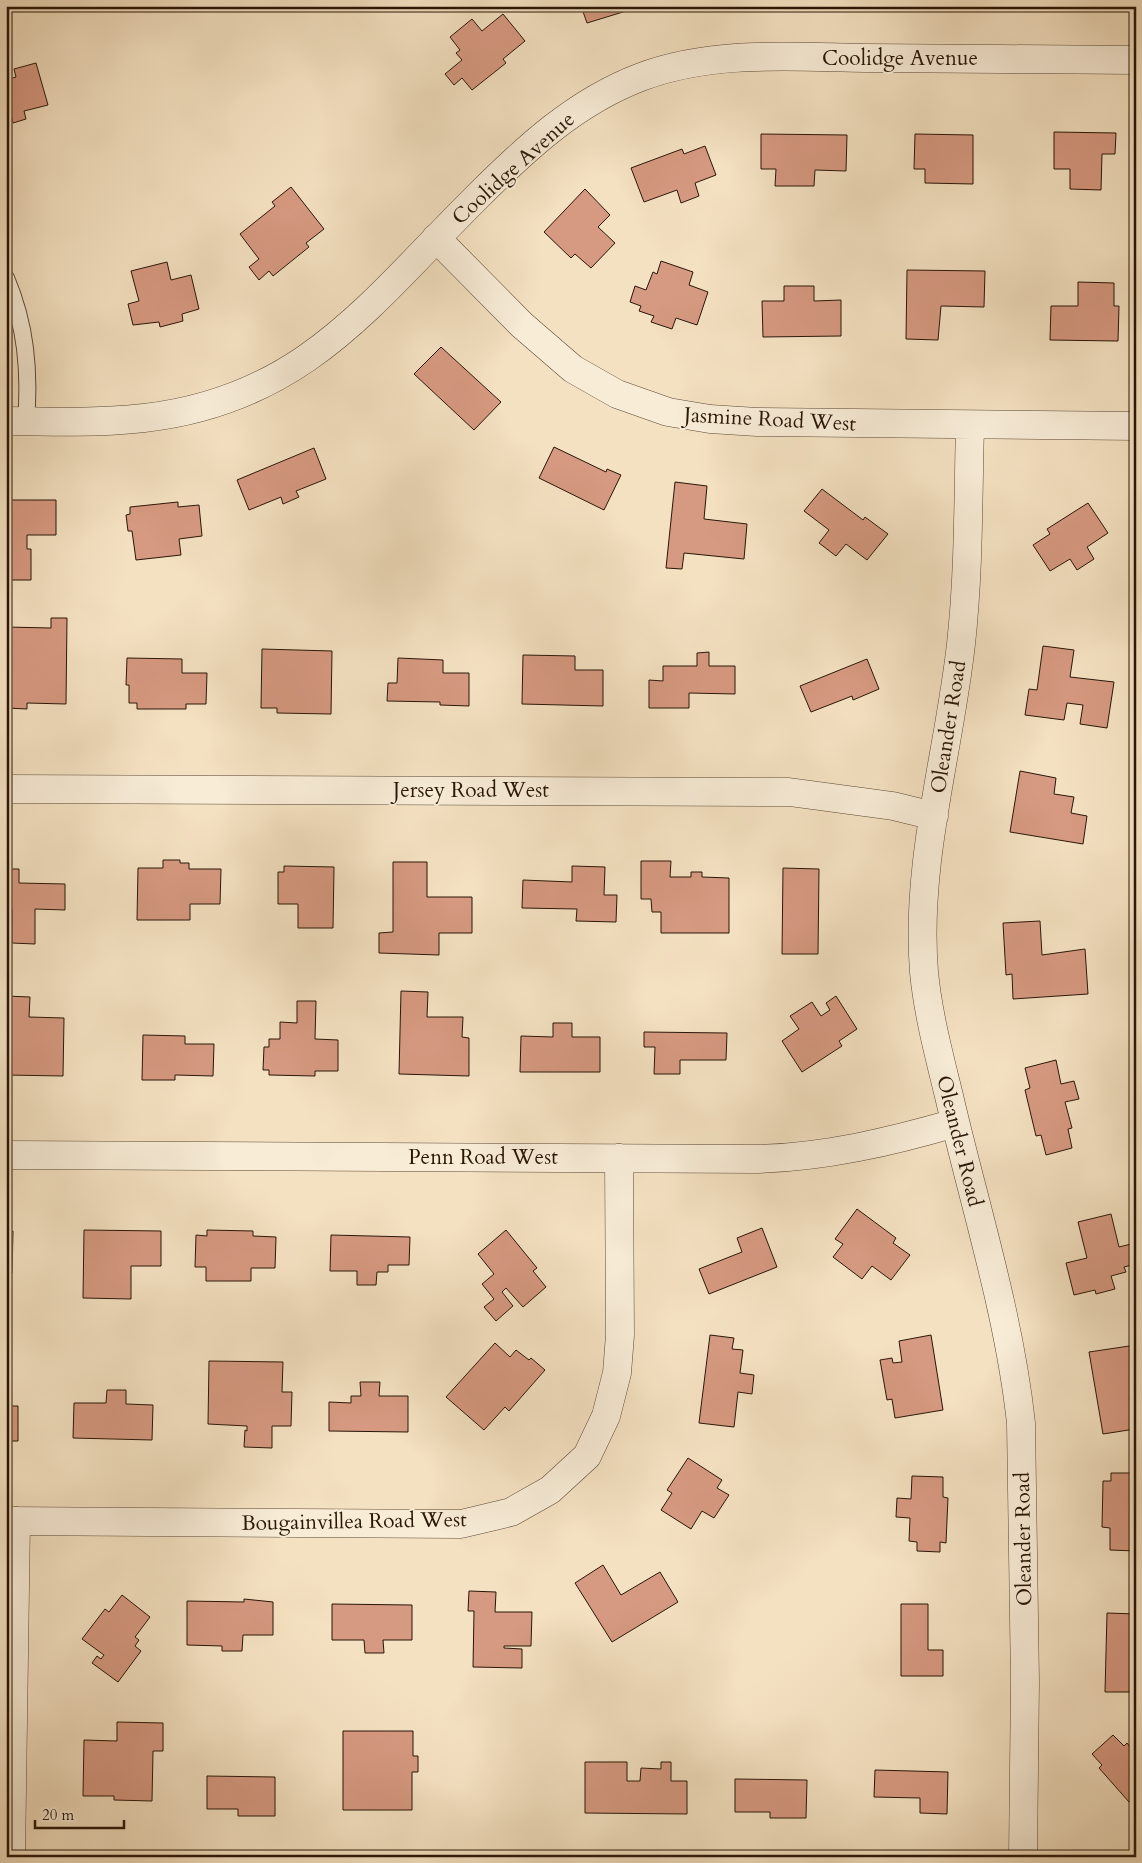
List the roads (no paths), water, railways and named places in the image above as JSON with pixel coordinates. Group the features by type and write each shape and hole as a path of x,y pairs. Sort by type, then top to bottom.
{"street":[{"name":"Coolidge Avenue","path":"16,421 102,422 146,418 217,403 261,387 296,367 361,315 399,279 436,238 544,134 575,110 609,91 643,76 681,65 759,57 1136,60"},
{"name":"Jasmine Road West","path":"436,238 522,325 573,369 617,394 668,412 710,419 757,422 970,426 1136,426"},
{"name":"Oleander Road","path":"970,426 961,644 934,816 924,897 924,972 930,1016 1000,1304 1018,1392 1021,1423 1025,1682 1024,1857"},
{"name":"Jersey Road West","path":"6,789 789,792 893,806 934,816"},
{"name":"Penn Road West","path":"6,1155 803,1158 902,1138 955,1123"},
{"name":"Bougainvillea Road West","path":"11,1521 461,1524 511,1512 550,1490 588,1456 606,1416 617,1373 620,1335 619,1158"},
{"path":"11,1521 12,1857"}],"lane":[{"path":"6,278 13,295 26,344 29,384 16,421"}]}
